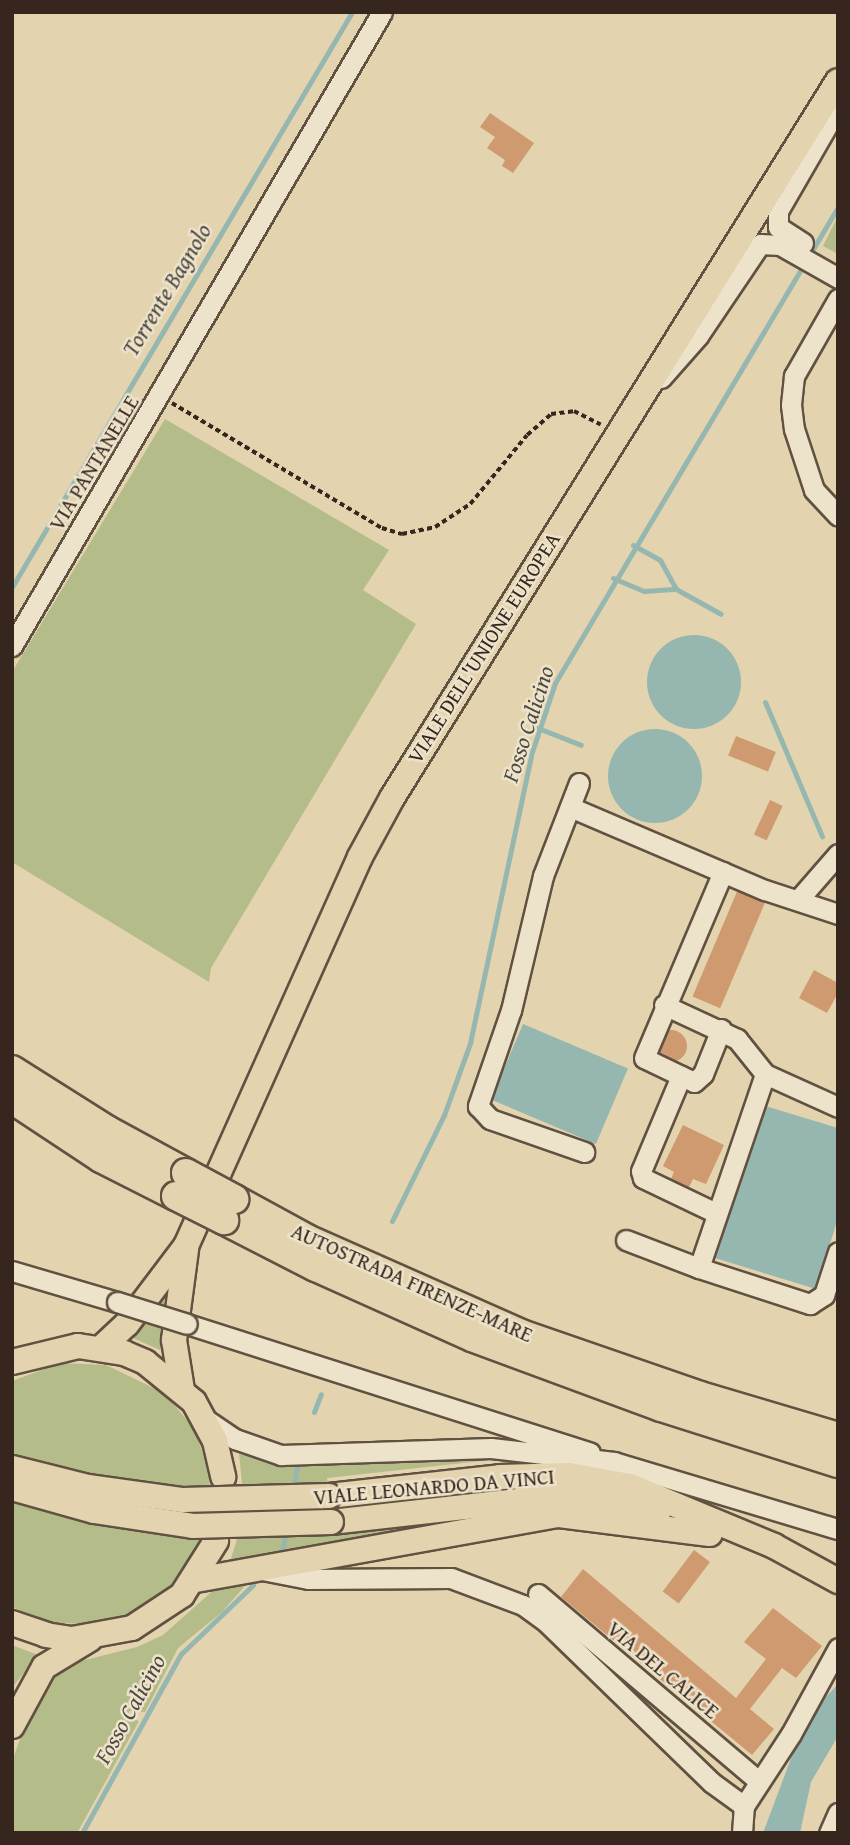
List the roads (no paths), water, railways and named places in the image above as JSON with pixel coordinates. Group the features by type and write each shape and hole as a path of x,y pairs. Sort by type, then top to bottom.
{"highway":[{"name":"AUTOSTRADA FIRENZE-MARE","path":"12,1070 107,1130 181,1184 229,1210 316,1267 533,1361 838,1463"},
{"name":"AUTOSTRADA FIRENZE-MARE","path":"12,1099 101,1158 181,1184"},
{"name":"AUTOSTRADA FIRENZE-MARE","path":"229,1210 307,1239 522,1334 700,1396 838,1437"}],"main road":[{"name":"VIALE DELL'UNIONE EUROPEA","path":"102,1348 127,1324 186,1246 360,857 615,434 838,81"},
{"name":"VIALE DELL'UNIONE EUROPEA","path":"182,1390 174,1340 186,1246"},
{"name":"VIALE DELL'UNIONE EUROPEA","path":"12,1362 54,1348 102,1348 145,1362 182,1390 205,1419 223,1477"},
{"path":"565,1458 630,1486"},
{"name":"VIALE LEONARDO DA VINCI","path":"12,1468 88,1487 183,1500 329,1496 528,1476 569,1475 630,1486 774,1546 838,1582"},
{"name":"VIALE LEONARDO DA VINCI","path":"12,1488 94,1511 184,1525 254,1528 563,1496 641,1506 838,1582"},
{"path":"196,1580 559,1515 710,1534"},
{"path":"12,1726 44,1667 93,1638 150,1619 196,1580 216,1541"},
{"path":"12,1623 46,1635 93,1638"}],"street":[{"name":"VIA PANTANELLE","path":"12,646 161,396 382,12"},
{"path":"833,267 783,239 778,227 778,211 838,107"},
{"path":"635,403 693,343 755,248 766,242 783,239"},
{"path":"838,299 794,376 791,405 794,429 814,490 838,516"},
{"path":"579,783 543,876 511,1010 478,1106 491,1118 584,1152"},
{"path":"569,807 723,872 838,914"},
{"path":"798,900 838,854"},
{"path":"721,1029 698,1080 681,1076 644,1058 664,1005 723,872"},
{"path":"664,1005 721,1029 749,1050 765,1074 838,1107"},
{"path":"699,1268 765,1074"},
{"path":"681,1076 641,1171 648,1182 716,1213"},
{"path":"626,1240 699,1268 810,1304 824,1295 838,1252"},
{"path":"12,1271 187,1324 614,1462 838,1529"},
{"name":"VIALE LEONARDO DA VINCI","path":"205,1419 234,1439 281,1455 491,1448 614,1462"},
{"path":"254,1568 308,1579 451,1578 523,1605 544,1620 711,1782 744,1806"},
{"name":"VIA DEL CALICE","path":"538,1594 757,1780"},
{"path":"742,1833 744,1806 757,1780 791,1734 838,1648"},
{"path":"829,1833 838,1813"}],"water":[{"path":"694,635 712,639 727,649 737,664 741,682 737,700 727,715 712,725 694,729 676,725 661,715 651,700 647,682 651,664 661,649 676,639"},
{"path":"655,729 673,733 688,743 698,758 702,776 698,794 688,809 673,819 655,823 637,819 622,809 612,794 608,776 612,758 622,743 637,733"},
{"path":"523,1024 628,1069 596,1144 491,1099"},
{"path":"762,1105 838,1128 838,1218 816,1289 715,1258"},
{"path":"838,1684 838,1736 811,1782 800,1833 763,1833 793,1753 824,1699"}],"waterway":[{"name":"Torrente Bagnolo","path":"12,587 352,12"},
{"name":"Fosso Calicino","path":"392,1221 444,1115 470,1043 531,755 555,683 838,207"},
{"path":"633,545 660,560 676,589"},
{"path":"613,578 644,591 676,589 721,614"},
{"path":"765,702 822,836"},
{"path":"538,728 581,745"},
{"name":"Fosso Calicino","path":"314,1412 321,1394"},
{"name":"Fosso Calicino","path":"293,1490 297,1467"},
{"name":"Fosso Calicino","path":"282,1552 286,1531"},
{"name":"Fosso Calicino","path":"82,1833 181,1654 253,1585"}]}
